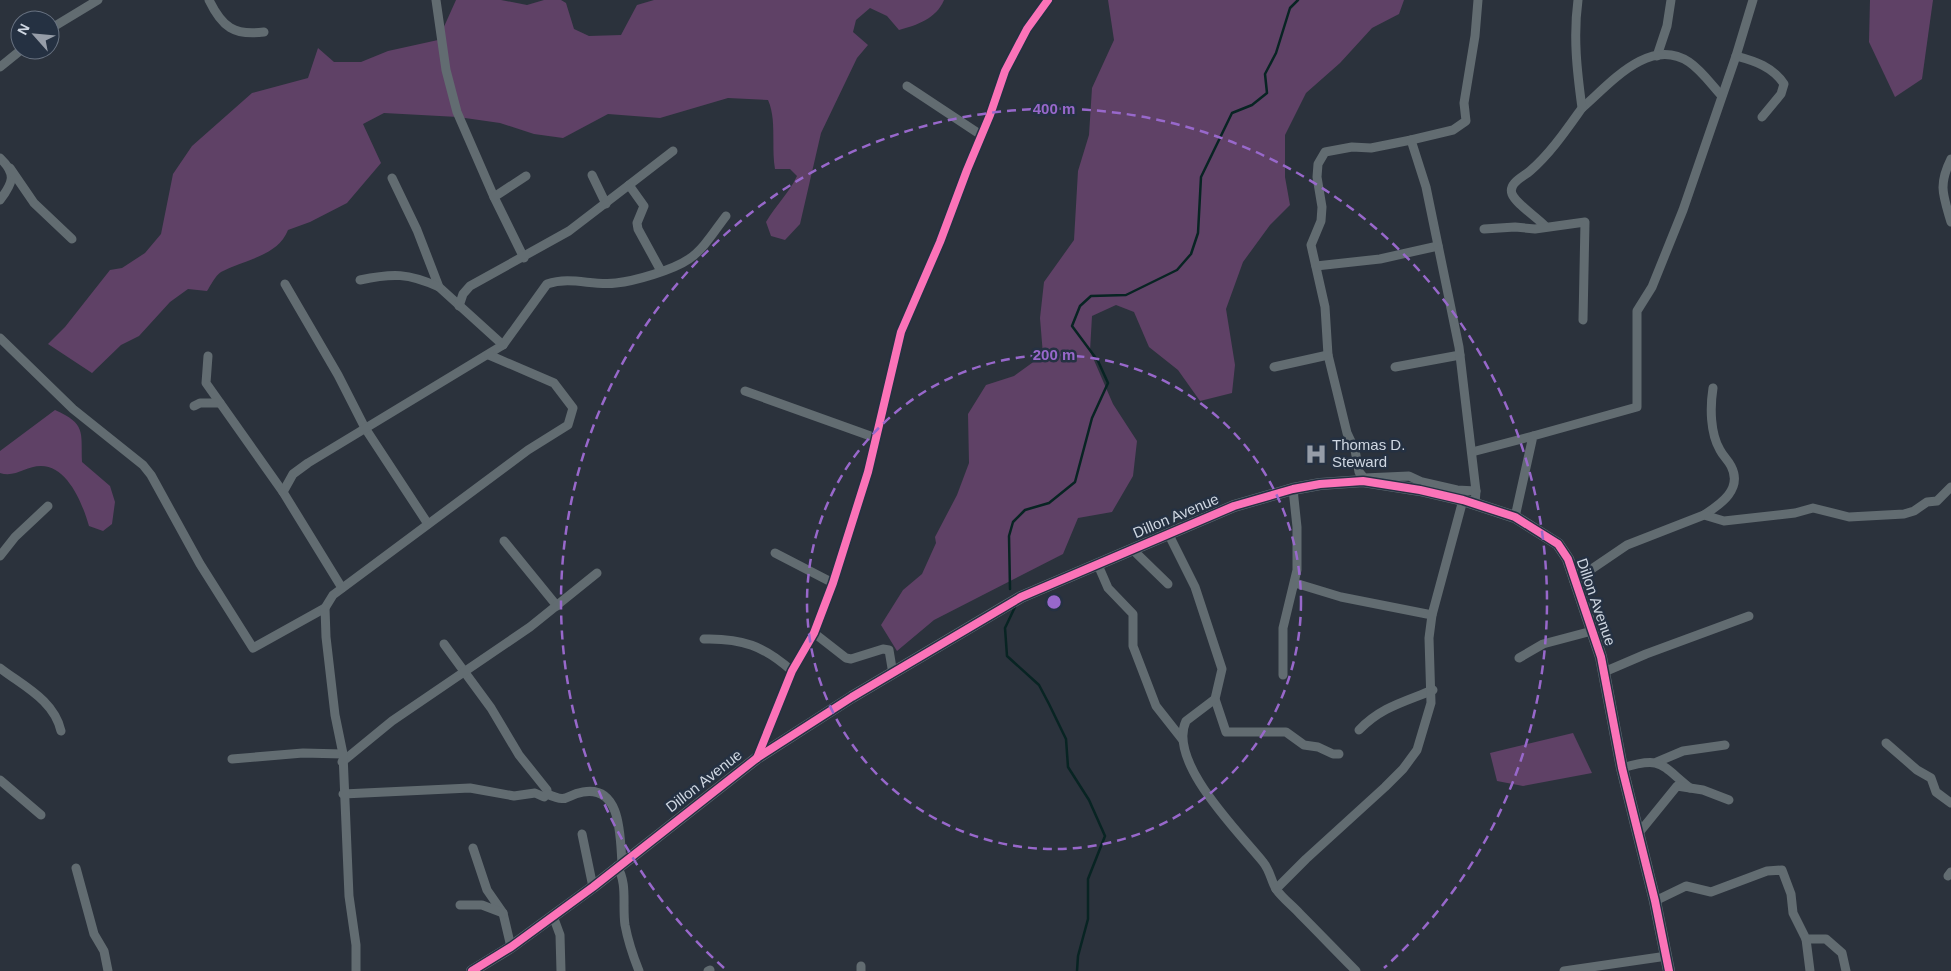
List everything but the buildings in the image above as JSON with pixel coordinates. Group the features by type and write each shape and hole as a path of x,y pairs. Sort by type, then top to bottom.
{"street":[{"path":"60,23 98,0"},
{"path":"209,0 224,24 244,34 264,32"},
{"path":"436,0 446,70 457,112 494,197 524,258"},
{"path":"757,758 792,671 814,633 833,583 868,472 901,332 930,268 990,115 1004,71 1027,29 1048,0"},
{"path":"1471,498 1457,490 1422,482 1409,476 1364,478 1359,472 1355,450 1347,433 1328,355 1324,307 1311,245 1321,221 1322,207 1317,177 1321,156 1325,152 1352,147 1370,148 1411,140 1453,130 1466,121 1464,103 1475,36 1478,0"},
{"path":"1578,0 1574,30 1574,54 1582,108"},
{"path":"1657,56 1667,26 1671,0"},
{"path":"1472,452 1637,407 1637,310 1650,293 1683,210 1706,148 1721,95 1736,56 1753,0"},
{"path":"1546,227 1535,214 1520,205 1512,194 1515,182 1542,159 1582,108 1634,63 1648,56 1674,55 1688,61 1721,95"},
{"path":"1736,56 1754,61 1768,68 1778,74 1784,84 1781,94 1762,117"},
{"path":"0,68 10,59"},
{"path":"907,86 981,135"},
{"path":"1276,890 1403,770 1417,750 1427,720 1432,690 1430,638 1432,615 1471,498 1472,452 1467,431 1460,355 1426,187 1411,140"},
{"path":"459,306 463,294 470,286 524,258 569,231 673,151"},
{"path":"0,158 10,168 34,203 72,239"},
{"path":"1951,159 1942,184 1942,197 1951,222"},
{"path":"0,200 9,188 12,180 10,168"},
{"path":"592,175 606,204"},
{"path":"494,197 526,176"},
{"path":"392,178 417,230 439,287"},
{"path":"629,185 644,206 637,223 638,229 661,271"},
{"path":"283,492 293,474 365,428 503,345 547,284 568,279 616,283 661,271 689,259 726,216"},
{"path":"1484,229 1546,227 1585,222 1583,320"},
{"path":"1316,266 1380,260 1438,246"},
{"path":"360,280 403,274 414,276 439,287 503,345"},
{"path":"285,284 338,375 365,428 428,524"},
{"path":"0,338 73,408 116,445 144,465 152,475 200,564 254,648 325,608 334,595 342,588 528,450 565,429 574,408 554,383 489,355"},
{"path":"1274,367 1328,355"},
{"path":"1395,367 1460,355"},
{"path":"208,356 206,383 283,492 342,588"},
{"path":"1574,581 1626,545 1644,536 1704,515 1727,498 1734,477 1732,467 1719,449 1710,403 1713,388"},
{"path":"745,391 876,438"},
{"path":"194,406 200,403 220,403"},
{"path":"1515,517 1533,436"},
{"name":"Dillon Avenue","path":"472,971 511,946 593,887 757,758 1021,597 1098,566 1168,533 1234,506 1293,489 1320,484 1363,481 1471,498 1515,517 1558,544 1568,559 1604,672 1622,768 1655,901 1669,971"},
{"path":"1704,515 1724,521 1795,513 1813,508 1849,517 1904,514 1914,511 1927,502 1937,501 1951,487"},
{"path":"1283,675 1283,628 1296,583 1298,527 1293,489"},
{"path":"0,556 15,537 48,506"},
{"path":"1168,533 1195,587 1222,669 1215,699 1226,732 1286,732 1304,744 1339,754"},
{"path":"504,541 557,606"},
{"path":"1132,549 1168,584"},
{"path":"775,553 833,583"},
{"path":"1098,566 1108,588 1133,614 1133,646 1156,706 1182,739"},
{"path":"232,759 303,753 342,758 557,606 597,573"},
{"path":"1296,583 1341,596 1432,615"},
{"path":"325,608 329,671 342,758 356,971"},
{"path":"1604,672 1646,654 1749,616"},
{"path":"1519,658 1544,644 1592,631"},
{"path":"814,633 846,658 851,659 883,649 888,650 893,674"},
{"path":"704,639 741,640 767,651 792,671"},
{"path":"444,644 463,673 491,708 519,754 547,790 547,794"},
{"path":"0,668 46,702 58,718 61,731"},
{"path":"1359,730 1372,716 1391,705 1432,690"},
{"path":"1215,699 1186,721 1182,739 1184,749 1208,796 1266,864 1276,890 1356,971"},
{"path":"1886,743 1917,770 1930,778 1936,792 1951,803"},
{"path":"1657,762 1683,751 1725,745"},
{"path":"1622,768 1647,760 1657,762 1690,788"},
{"path":"0,780 42,815"},
{"path":"1638,834 1677,786 1729,800"},
{"path":"343,794 470,788 514,796 535,793 544,797 547,794 565,800 584,792 598,793 608,797 619,821 619,865 624,886 625,923 628,939 639,971"},
{"path":"582,834 593,887"},
{"path":"473,848 487,890 503,913 511,946"},
{"path":"76,868 94,934 104,951 108,971"},
{"path":"1655,901 1686,886 1711,892 1767,871 1782,870 1790,894 1793,914 1806,939 1810,971"},
{"path":"460,905 482,905 503,913"},
{"path":"553,916 560,935 561,971"},
{"path":"1806,939 1826,939 1842,953 1846,971"},
{"path":"1564,971 1667,956"},
{"path":"1612,971 1621,963"}],"shaded area":[{"path":"456,0 501,0 527,5 544,0 561,0 566,3 574,29 589,36 621,35 637,5 654,0 944,0 941,7 931,17 899,30 887,16 870,8 856,20 853,32 868,45 857,58 821,133 800,224 785,240 771,236 766,222 797,176 790,169 775,169 773,125 768,100 728,98 660,118 608,114 563,138 534,134 500,123 458,117 384,113 363,124 381,163 347,203 310,222 288,230 283,239 268,252 221,272 207,291 188,289 170,302 139,336 121,345 92,373 48,344 65,327 110,270 122,268 145,253 161,234 173,174 192,146 252,93 308,78 318,48 334,62 361,62 388,51 438,40"},
{"path":"1108,0 1404,0 1399,14 1372,28 1340,63 1306,93 1285,135 1285,177 1290,205 1270,225 1243,262 1226,309 1235,365 1232,393 1200,401 1178,370 1149,347 1134,312 1116,305 1092,316 1090,351 1113,404 1137,441 1133,476 1112,512 1078,518 1063,554 934,620 897,651 881,625 903,590 922,574 936,543 935,537 957,495 969,463 968,414 986,385 1014,376 1043,355 1040,318 1044,282 1074,240 1078,171 1089,135 1092,88 1114,40"},
{"path":"1870,0 1933,0 1922,79 1895,97 1869,42"},
{"path":"55,410 77,424 81,436 82,462 110,486 115,502 112,524 103,531 89,526 73,488 59,472 41,466 11,474 0,473 0,451"},
{"path":"1573,733 1592,773 1523,786 1497,781 1490,753"}],"waterway":[{"path":"1010,589 1009,536 1013,522 1025,510 1049,503 1075,482 1092,418 1108,383 1098,361 1072,326 1080,306 1091,296 1126,295 1177,270 1191,254 1198,233 1201,177 1232,113 1252,105 1267,93 1265,74 1276,53 1290,8 1298,0"},
{"path":"1015,607 1005,628 1007,656 1039,685 1066,739 1068,767 1089,800 1105,836 1088,879 1088,919 1078,956 1077,971"}],"cycle path":[{"path":"757,758 792,671 814,633 833,583 868,472 901,332 940,242 990,115 1005,71 1027,29 1048,0"},
{"path":"472,971 511,947 593,887 757,758 852,697 1021,597 1234,506 1293,489 1320,484 1363,481 1420,490 1463,500 1515,517 1558,544 1568,559 1601,657 1622,768 1655,901 1669,971"}],"place":[{"name":"Thomas D. Steward","path":"1316,454"}]}
